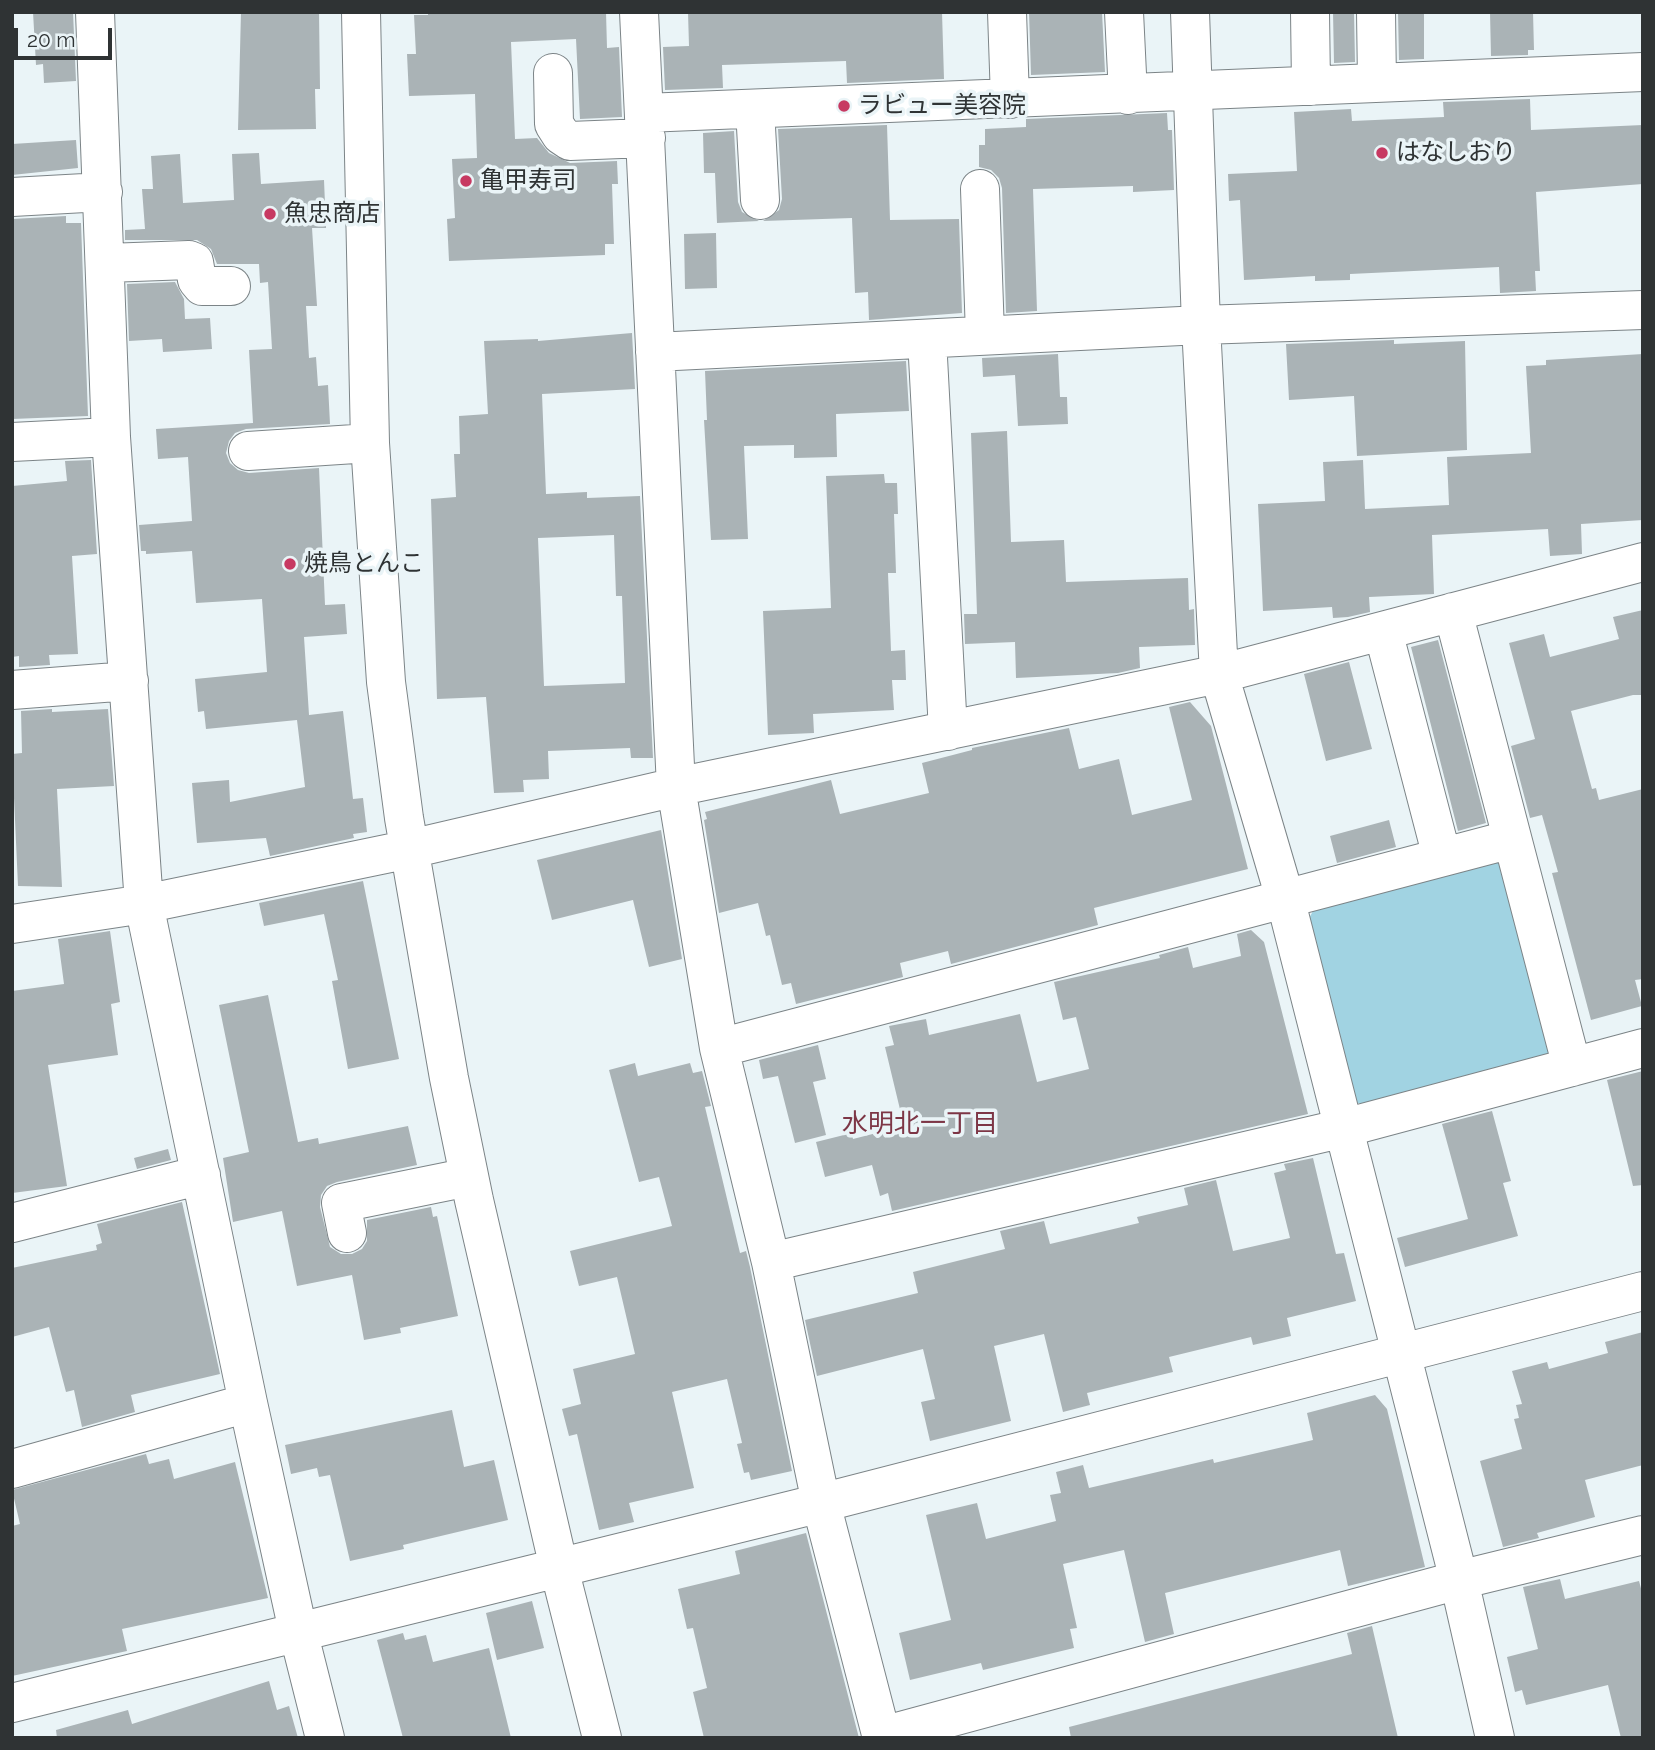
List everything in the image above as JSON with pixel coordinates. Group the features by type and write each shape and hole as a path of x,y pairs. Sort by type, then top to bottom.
{"street":[{"path":"95,12 107,263 111,437 144,904 248,1403 298,1631 325,1738"},
{"path":"361,12 370,443 386,682 410,849 449,1078 469,1177 559,1568 602,1738"},
{"path":"639,12 676,788 719,1048 771,1262 821,1503 882,1737 1460,1580 1643,1535"},
{"path":"1007,12 1010,99"},
{"path":"1124,12 1128,94"},
{"path":"1190,12 1201,325 1219,674 1284,898 1344,1128 1460,1580 1495,1738"},
{"path":"1310,12 1311,86"},
{"path":"1376,12 1377,83"},
{"path":"553,73 554,124 561,135 570,141 645,125 755,109 1643,72"},
{"path":"755,109 760,200"},
{"path":"980,189 985,335"},
{"path":"12,197 103,192"},
{"path":"107,263 189,260 194,262 197,280 202,286 231,286"},
{"path":"654,352 1201,325 1643,310"},
{"path":"927,339 948,731"},
{"path":"12,442 111,437"},
{"path":"248,451 370,443"},
{"path":"12,923 144,904 410,849 676,788 1219,674 1643,562"},
{"path":"1453,612 1573,1067"},
{"path":"1383,631 1442,857"},
{"path":"12,690 129,681"},
{"path":"719,1048 1512,839"},
{"path":"771,1262 1344,1128 1643,1048"},
{"path":"12,1223 201,1175"},
{"path":"347,1233 341,1203 469,1177"},
{"path":"12,1703 821,1503 1643,1291"},
{"path":"12,1469 248,1403"}],"shaded area":[{"path":"1501,854 1563,1059 1378,1107 1353,1102 1308,920 1317,904"}],"building":[{"path":"33,12 73,12 76,81 44,83 43,64 36,65"},
{"path":"241,12 319,12 320,89 315,89 316,129 238,130"},
{"path":"428,12 606,12 607,48 619,47 622,117 580,119 576,39 511,42 515,139 537,138 549,153 570,163 617,161 618,184 612,184 614,244 605,244 605,255 449,261 447,219 455,218 452,159 477,158 475,94 409,96 407,54 416,54 414,15 428,15"},
{"path":"688,12 942,12 944,79 847,83 846,61 722,65 723,88 665,90 663,47 689,46"},
{"path":"1029,12 1102,12 1105,72 1031,75"},
{"path":"1333,12 1354,12 1355,62 1334,63"},
{"path":"1398,12 1424,12 1424,59 1399,60"},
{"path":"1490,12 1533,12 1534,50 1528,50 1528,55 1491,56"},
{"path":"1530,99 1531,130 1643,125 1643,184 1536,192 1540,271 1535,271 1536,291 1500,293 1499,267 1350,274 1350,280 1315,281 1315,276 1244,280 1240,200 1229,201 1228,174 1297,171 1294,112 1351,109 1352,121 1444,117 1443,102"},
{"path":"1167,113 1168,130 1172,130 1174,190 1133,192 1133,186 1033,189 1037,311 1006,313 1002,188 999,178 991,170 979,167 979,145 985,145 985,129 1026,127 1026,119"},
{"path":"887,125 890,220 959,219 962,313 869,320 868,292 855,293 852,218 763,221 779,210 782,199 778,129"},
{"path":"734,131 738,202 742,212 759,221 717,223 715,173 704,173 703,133"},
{"path":"76,140 78,168 12,175 12,144"},
{"path":"259,153 261,184 324,180 326,228 312,228 317,306 306,306 309,358 316,357 318,386 328,385 330,424 246,429 235,433 229,441 226,453 230,463 238,470 249,473 319,468 325,605 345,604 347,634 304,637 309,715 343,711 353,799 363,798 367,832 353,834 354,838 270,856 266,838 197,843 192,783 229,780 230,802 305,787 297,720 206,729 204,711 198,712 195,679 267,672 262,599 196,603 192,551 146,554 146,551 141,551 139,525 192,521 188,457 158,459 156,429 253,423 249,350 272,349 268,282 260,283 259,264 217,264 211,249 197,240 125,240 125,230 145,229 142,189 153,189 151,156 180,154 183,203 234,200 232,154"},
{"path":"66,216 66,223 81,223 88,416 12,419 12,219"},
{"path":"716,233 717,288 685,289 684,234"},
{"path":"175,282 184,299 185,319 210,318 212,349 163,352 162,339 129,341 127,284"},
{"path":"632,333 635,389 542,394 546,494 587,492 587,498 640,496 653,758 631,758 630,748 548,751 549,779 523,780 524,792 494,793 486,697 437,699 431,499 456,497 454,454 460,454 459,416 488,414 484,341 538,341","holes":["614,535 616,596 622,596 625,683 544,686 538,538"]},
{"path":"1394,340 1394,344 1465,341 1467,450 1357,456 1354,396 1289,400 1286,344"},
{"path":"1058,354 1060,397 1067,397 1068,424 1018,426 1015,375 983,377 982,358"},
{"path":"1643,354 1643,520 1581,524 1582,554 1550,556 1548,529 1432,535 1434,594 1369,597 1370,612 1348,617 1333,618 1332,607 1263,611 1258,504 1325,501 1323,462 1363,460 1365,509 1449,505 1447,457 1531,453 1526,366 1546,365 1546,360"},
{"path":"906,361 909,411 836,414 837,457 794,458 794,445 744,446 748,539 711,540 704,420 707,420 705,371"},
{"path":"1007,431 1011,542 1064,540 1066,582 1188,578 1189,610 1194,609 1195,645 1139,647 1140,668 1118,673 1016,678 1015,642 965,644 964,614 977,614 971,433"},
{"path":"91,460 97,554 72,556 78,654 49,655 50,665 19,667 19,656 12,657 12,486 67,481 65,461"},
{"path":"884,474 885,483 897,483 898,514 894,514 896,573 888,573 891,651 905,650 906,680 892,680 894,710 813,714 814,733 768,735 763,611 831,608 826,476"},
{"path":"1643,610 1643,695 1633,695 1571,711 1592,789 1596,788 1599,800 1643,789 1643,979 1635,980 1642,1006 1591,1020 1552,873 1558,872 1542,815 1530,818 1511,746 1535,739 1509,643 1544,634 1550,657 1619,639 1613,617"},
{"path":"1438,640 1486,823 1458,831 1411,647"},
{"path":"1349,662 1372,749 1326,761 1304,674"},
{"path":"1190,702 1211,726 1248,869 1094,908 1098,925 951,964 948,951 900,963 903,977 796,1004 791,983 782,985 770,935 766,936 758,903 719,913 705,812 831,780 840,814 929,793 922,763 972,748 1069,728 1079,769 1119,759 1132,815 1192,800 1169,707"},
{"path":"52,709 52,712 108,709 114,786 57,789 62,887 18,886 12,754 22,753 21,711"},
{"path":"1389,820 1396,847 1337,863 1330,836"},
{"path":"661,830 682,959 649,967 633,900 552,920 537,860"},
{"path":"363,881 399,1059 348,1069 332,981 338,980 324,914 264,926 259,903"},
{"path":"1251,930 1264,942 1308,1114 892,1211 888,1193 880,1196 872,1165 825,1177 816,1142 852,1133 853,1139 904,1126 885,1047 894,1045 889,1026 926,1019 929,1035 1020,1014 1037,1082 1089,1069 1076,1017 1063,1020 1054,982 1160,958 1159,955 1188,947 1193,968 1241,956 1237,934"},
{"path":"110,931 120,1002 111,1004 118,1055 48,1065 67,1186 12,1193 12,991 64,984 58,939"},
{"path":"268,995 298,1142 318,1138 319,1144 408,1126 417,1165 337,1182 327,1186 321,1195 320,1207 330,1247 341,1254 352,1254 362,1249 367,1241 367,1220 431,1207 433,1217 437,1216 458,1316 400,1328 401,1333 364,1340 352,1275 297,1286 282,1211 233,1222 223,1158 249,1152 219,1005"},
{"path":"818,1045 826,1079 813,1082 826,1135 795,1143 778,1076 763,1079 759,1060"},
{"path":"635,1063 638,1076 690,1063 693,1073 702,1071 711,1106 705,1107 740,1253 746,1251 750,1267 792,1471 751,1480 749,1472 744,1473 737,1444 742,1443 727,1379 672,1392 694,1488 629,1503 634,1522 599,1530 577,1434 569,1436 562,1409 581,1404 573,1369 635,1354 617,1277 579,1286 570,1251 672,1226 659,1177 639,1182 609,1070"},
{"path":"1643,1071 1643,1185 1633,1186 1607,1080"},
{"path":"1492,1111 1511,1181 1503,1183 1518,1236 1405,1267 1397,1238 1468,1219 1442,1124"},
{"path":"168,1149 171,1160 137,1169 134,1158"},
{"path":"1313,1158 1336,1254 1344,1253 1356,1301 1287,1318 1291,1336 1253,1345 1251,1337 1169,1357 1173,1372 1087,1393 1090,1405 1063,1412 1044,1334 994,1346 1011,1421 930,1441 921,1402 935,1399 923,1349 817,1376 805,1320 918,1293 913,1272 1005,1249 1000,1231 1044,1221 1050,1244 1139,1223 1137,1217 1188,1205 1184,1188 1216,1180 1233,1251 1290,1238 1274,1173 1286,1170 1284,1164"},
{"path":"182,1202 220,1374 131,1395 135,1412 82,1427 74,1390 66,1392 49,1327 12,1337 12,1268 97,1250 96,1245 102,1243 97,1224"},
{"path":"1643,1332 1643,1465 1585,1480 1595,1517 1537,1533 1539,1538 1503,1547 1480,1461 1522,1449 1514,1419 1519,1418 1516,1405 1522,1404 1512,1371 1547,1362 1549,1369 1608,1353 1605,1342"},
{"path":"1375,1395 1387,1409 1425,1567 1348,1586 1340,1550 1165,1593 1174,1634 1145,1642 1124,1550 1063,1564 1077,1628 1070,1629 1074,1648 983,1670 981,1663 910,1680 899,1633 951,1620 926,1515 977,1503 986,1539 1056,1521 1050,1495 1061,1493 1056,1472 1083,1465 1089,1488 1213,1459 1214,1463 1313,1440 1307,1413"},
{"path":"452,1410 464,1467 494,1460 508,1520 403,1545 404,1549 350,1561 330,1475 319,1477 317,1468 291,1474 285,1445"},
{"path":"146,1454 149,1464 169,1459 174,1479 235,1462 268,1598 122,1629 127,1651 12,1676 12,1526 20,1524 12,1490"},
{"path":"806,1533 859,1738 704,1738 693,1692 707,1688 693,1628 687,1629 678,1589 740,1574 735,1551"},
{"path":"1560,1579 1565,1599 1639,1581 1643,1596 1643,1738 1621,1738 1608,1685 1526,1705 1522,1690 1515,1692 1507,1657 1538,1649 1523,1587"},
{"path":"532,1601 544,1648 497,1660 486,1613"},
{"path":"1372,1626 1398,1738 1071,1738 1069,1727 1352,1654 1347,1633"},
{"path":"403,1633 405,1640 426,1635 433,1662 489,1648 511,1738 403,1738 377,1640"},
{"path":"269,1681 277,1710 289,1706 298,1738 57,1738 56,1730 128,1710 132,1724"}],"place":[{"name":"ラビュー美容院","path":"844,106"},
{"name":"はなしおり","path":"1382,153"},
{"name":"亀甲寿司","path":"466,181"},
{"name":"魚忠商店","path":"270,214"},
{"name":"焼鳥とんこ","path":"290,564"}],"district":[{"name":"水明北一丁目","path":"920,1124"}]}
